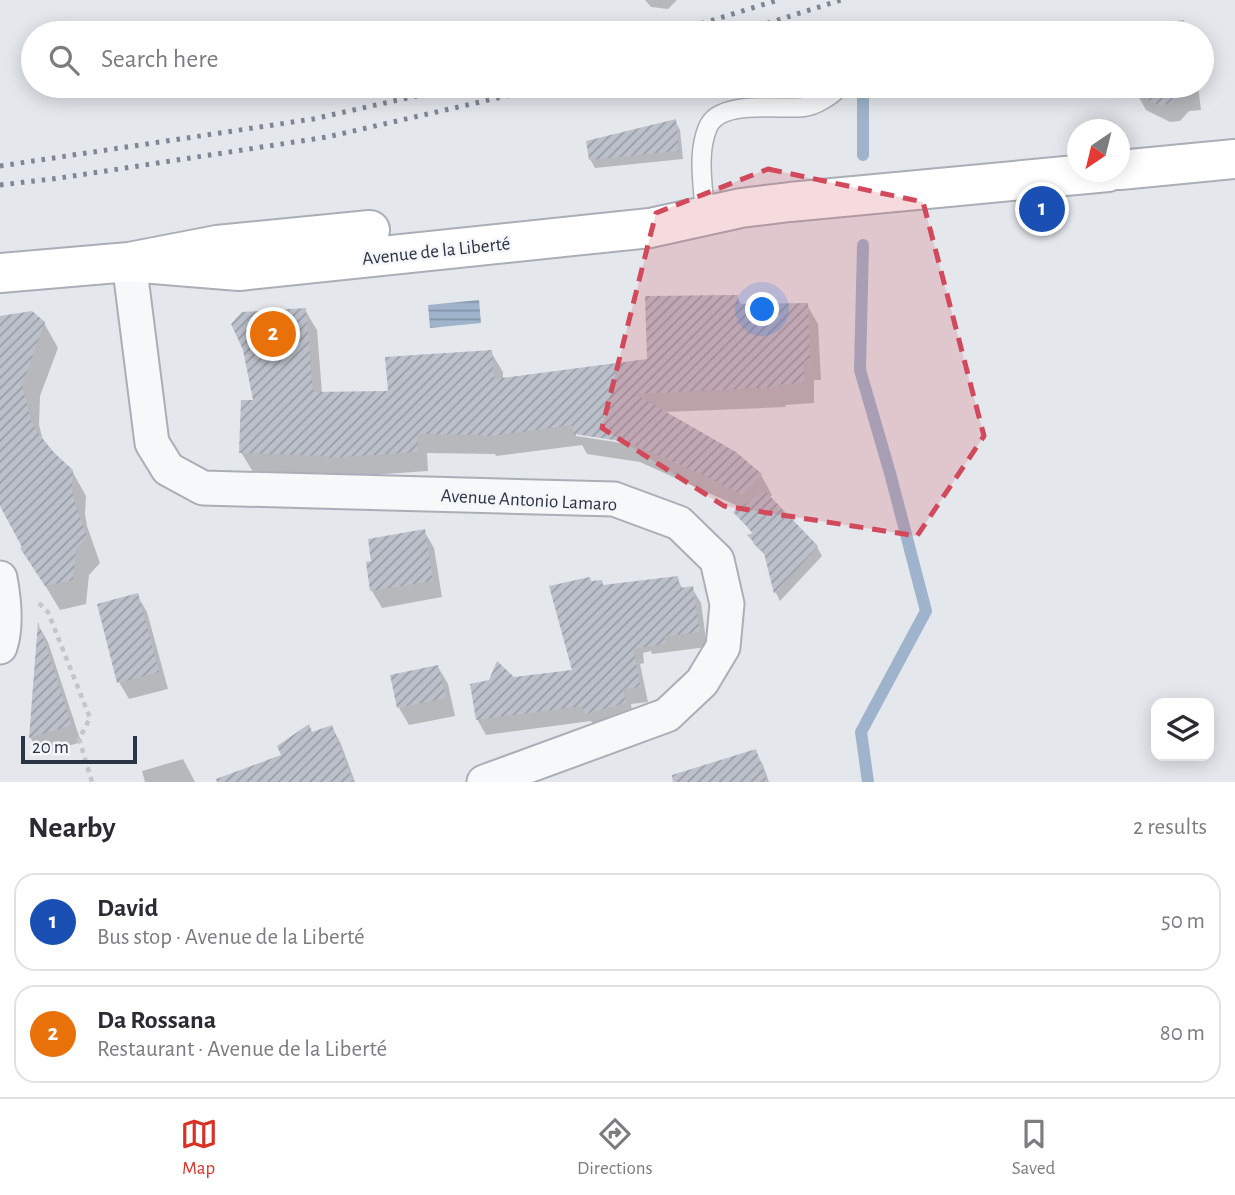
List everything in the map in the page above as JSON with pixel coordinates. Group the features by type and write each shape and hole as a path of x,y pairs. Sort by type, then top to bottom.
{"main road":[{"path":"1130,169 1235,159"},
{"name":"Avenue de la Liberté","path":"129,262 239,271 650,228 741,208 1067,176"},
{"name":"Avenue de la Liberté","path":"0,273 129,262 218,245 664,200 704,202 741,208"}],"street":[{"name":"Avenue Antonio Lamaro","path":"129,262 152,443 168,469 203,488 614,499 679,523 717,560 727,604 723,647 702,682 667,715 484,782"},
{"path":"0,578 4,603 0,647"}],"lane":[{"path":"704,202 701,162 708,126 719,115 738,108 807,107 824,98"}],"path":[{"path":"0,578 14,576 48,611 90,718 79,738 92,782"}],"highlighted area":[{"path":"768,169 923,202 984,436 917,536 724,506 602,428 656,213"}],"water":[{"path":"479,300 481,323 430,328 428,305"}],"building":[{"path":"1144,98 1175,98 1170,104 1159,105"},
{"path":"676,119 679,151 589,160 586,141"},
{"path":"738,295 738,304 808,303 810,361 804,361 804,383 775,385 776,387 635,394 736,452 762,474 742,495 706,476 627,442 574,434 572,425 483,437 417,434 418,452 327,458 239,453 241,400 253,400 243,350 231,324 242,312 306,308 313,392 388,391 385,357 492,350 494,379 647,359 645,296"},
{"path":"32,311 45,322 22,385 36,430 54,453 73,470 74,500 87,537 76,550 73,580 45,586 20,548 22,547 0,506 0,316"},
{"path":"765,491 818,546 774,594 764,553 747,535 753,533 733,512"},
{"path":"425,529 433,581 370,591 366,562 371,561 368,539"},
{"path":"678,576 680,588 693,586 700,632 665,636 665,644 633,649 641,687 623,689 626,703 585,714 582,706 476,720 470,684 489,680 497,661 514,677 572,670 549,586 590,577 591,581 602,580 603,585"},
{"path":"138,593 159,672 117,683 97,604"},
{"path":"38,622 72,725 29,738"},
{"path":"438,665 446,698 397,708 390,675"},
{"path":"309,724 312,732 332,725 353,782 217,782 216,779 281,755 277,746"},
{"path":"756,749 767,782 673,782 672,775"}],"waterway":[{"path":"863,98 863,155"},
{"path":"863,245 860,370 926,611 861,732 868,782"}],"railway":[{"path":"710,21 778,0"},
{"path":"775,21 841,0"},
{"path":"0,166 313,119 407,98"},
{"path":"0,185 327,137 498,98"}],"place":[{"name":"David","path":"1042,209"},
{"name":"Da Rossana","path":"273,334"}]}
